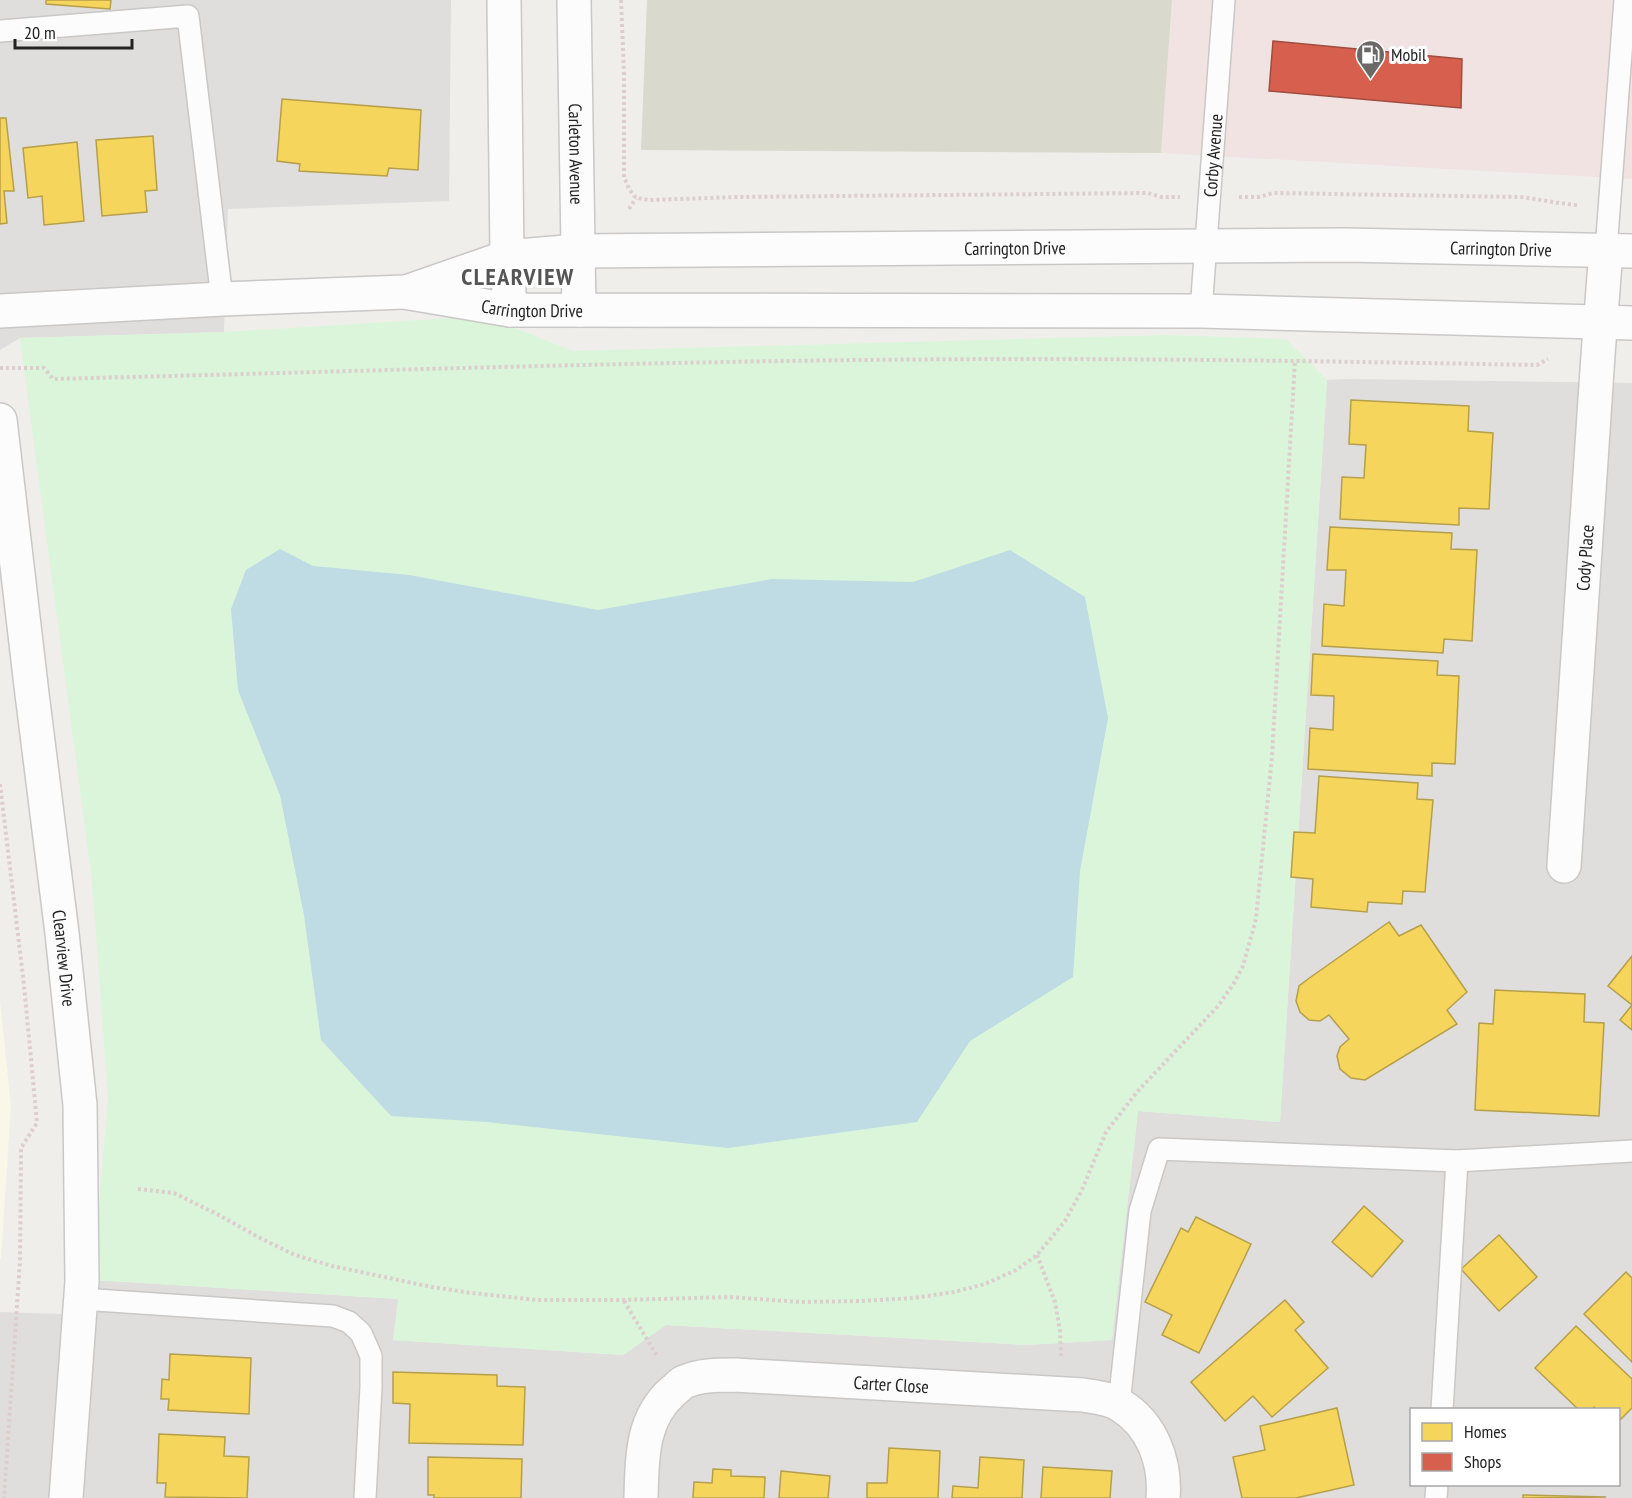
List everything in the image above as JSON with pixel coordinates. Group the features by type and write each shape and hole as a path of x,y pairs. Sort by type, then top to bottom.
{"street":[{"path":"504,0 507,257 510,310"},
{"name":"Carleton Avenue","path":"574,0 579,310"},
{"name":"Carrington Drive","path":"404,292 507,257 577,251 1207,245 1619,250"},
{"name":"Cody Place","path":"1564,866 1616,322 1619,250"},
{"name":"Carrington Drive","path":"0,311 404,292 510,310 1201,311 1616,322"},
{"name":"Clearview Drive","path":"0,420 62,933 80,1105 82,1281 66,1498"},
{"name":"Carter Close","path":"641,1498 642,1457 648,1426 664,1398 683,1383 705,1376 735,1375 1083,1395 1102,1398 1119,1404 1136,1417 1150,1436 1163,1470 1164,1498"}],"lane":[{"name":"Corby Avenue","path":"1201,311 1224,0"},
{"path":"1619,250 1625,0"},
{"path":"0,31 189,16 222,299"},
{"path":"1119,1404 1140,1211 1159,1149 1457,1161 1632,1151"},
{"path":"1442,1408 1457,1161"},
{"path":"81,1299 333,1316 349,1322 361,1333 371,1356 365,1498"}],"path":[{"path":"621,0 624,177 636,198 650,200 1148,194 1161,197"},
{"path":"1259,197 1273,193 1520,197 1559,204"},
{"path":"629,209 636,198"},
{"path":"0,368 44,368 53,379 741,362 1028,359 1295,360 1537,365 1552,358"},
{"path":"138,1189 174,1193 295,1255 332,1266 432,1287 537,1300 729,1297 801,1302 914,1298 954,1292 985,1284 1016,1270 1037,1256 1065,1221 1082,1190 1106,1132 1137,1092 1218,1006 1243,966 1250,942 1256,919 1272,756 1295,360"},
{"path":"0,784 24,985 37,1123 21,1148 20,1261 4,1498"},
{"path":"1037,1256 1055,1302 1062,1361 1061,1394"},
{"path":"623,1300 677,1388"}],"shaded area":[{"path":"0,0 451,0 449,201 228,209 224,332 20,338 0,350"},
{"path":"647,0 1172,0 1161,153 641,150"},
{"path":"1172,0 1632,0 1632,179 1161,153"},
{"path":"1327,380 1632,383 1632,1498 0,1498 0,1312 91,1315 93,1280 399,1299 393,1340 623,1355 666,1325 1025,1345 1112,1340 1138,1111 1280,1122"},
{"path":"0,1001 11,1106 1,1259 0,1259"}],"green space":[{"path":"485,316 573,351 1166,335 1286,339 1327,380 1280,1122 1138,1111 1112,1340 1025,1345 666,1325 623,1355 393,1340 398,1299 93,1280 108,1097 92,881 20,338 224,332"}],"water":[{"path":"280,549 313,566 409,575 598,610 772,579 913,582 1010,550 1085,597 1108,718 1080,871 1073,977 970,1041 917,1122 728,1148 487,1122 391,1116 321,1040 304,915 280,795 238,690 231,609 246,570"}],"building: Homes":[{"path":"46,0 111,0 110,9 46,4"},
{"path":"282,99 421,110 418,170 389,168 387,176 299,171 300,164 277,161"},
{"path":"0,118 6,118 14,191 4,191 7,223 0,224"},
{"path":"153,136 157,190 145,191 147,212 102,216 96,140"},
{"path":"77,142 84,221 44,225 42,196 28,198 23,148"},
{"path":"1351,400 1469,406 1468,431 1493,433 1489,509 1459,508 1459,525 1340,519 1342,477 1364,478 1366,445 1349,444"},
{"path":"1330,527 1452,533 1451,549 1477,550 1472,641 1444,639 1443,653 1322,646 1324,604 1344,606 1346,570 1327,570"},
{"path":"1313,654 1438,661 1437,675 1459,676 1455,764 1432,763 1432,776 1308,769 1310,728 1333,730 1334,696 1311,695"},
{"path":"1319,776 1418,783 1417,799 1433,800 1425,892 1403,891 1402,904 1368,902 1367,912 1311,907 1313,879 1291,877 1294,832 1315,833"},
{"path":"1389,922 1399,936 1421,925 1467,992 1447,1010 1457,1024 1365,1080 1351,1078 1340,1069 1337,1056 1340,1047 1349,1039 1329,1015 1320,1021 1309,1020 1300,1012 1296,1001 1299,986"},
{"path":"1632,956 1632,1005 1608,986"},
{"path":"1495,990 1585,994 1584,1022 1604,1023 1599,1116 1475,1110 1479,1023 1493,1024"},
{"path":"1632,1005 1632,1030 1620,1020"},
{"path":"1364,1206 1403,1241 1372,1277 1332,1242"},
{"path":"1196,1217 1251,1244 1199,1353 1162,1335 1172,1315 1145,1302 1181,1228 1188,1232"},
{"path":"1499,1235 1537,1277 1499,1311 1461,1269"},
{"path":"1626,1272 1632,1278 1632,1362 1584,1314"},
{"path":"1285,1300 1304,1322 1295,1330 1328,1368 1272,1417 1253,1396 1225,1421 1191,1382"},
{"path":"1576,1326 1632,1379 1632,1408 1620,1420 1620,1408 1577,1408 1535,1368"},
{"path":"170,1354 251,1358 249,1414 168,1410 169,1399 161,1399 162,1379 169,1380"},
{"path":"393,1372 497,1375 497,1386 525,1387 523,1445 409,1443 410,1404 393,1403"},
{"path":"1337,1408 1354,1485 1296,1498 1242,1498 1233,1457 1265,1450 1260,1426"},
{"path":"159,1434 225,1437 224,1456 249,1457 247,1498 165,1497 166,1483 157,1483"},
{"path":"889,1448 940,1451 938,1498 867,1498 867,1483 887,1483"},
{"path":"428,1457 522,1459 521,1498 434,1498 434,1495 428,1495"},
{"path":"980,1457 1024,1460 1022,1498 952,1498 953,1486 978,1488"},
{"path":"1043,1467 1112,1471 1110,1498 1041,1498"},
{"path":"713,1469 731,1470 731,1476 765,1477 764,1498 693,1498 694,1482 712,1483"},
{"path":"781,1471 830,1476 828,1498 779,1498"},
{"path":"1523,1495 1606,1497 1523,1498"}],"building: Shops":[{"path":"1273,41 1462,59 1461,108 1269,91"}],"place":[{"name":"Mobil","path":"1370,80"}],"district":[{"name":"CLEARVIEW","path":"518,276"}]}
